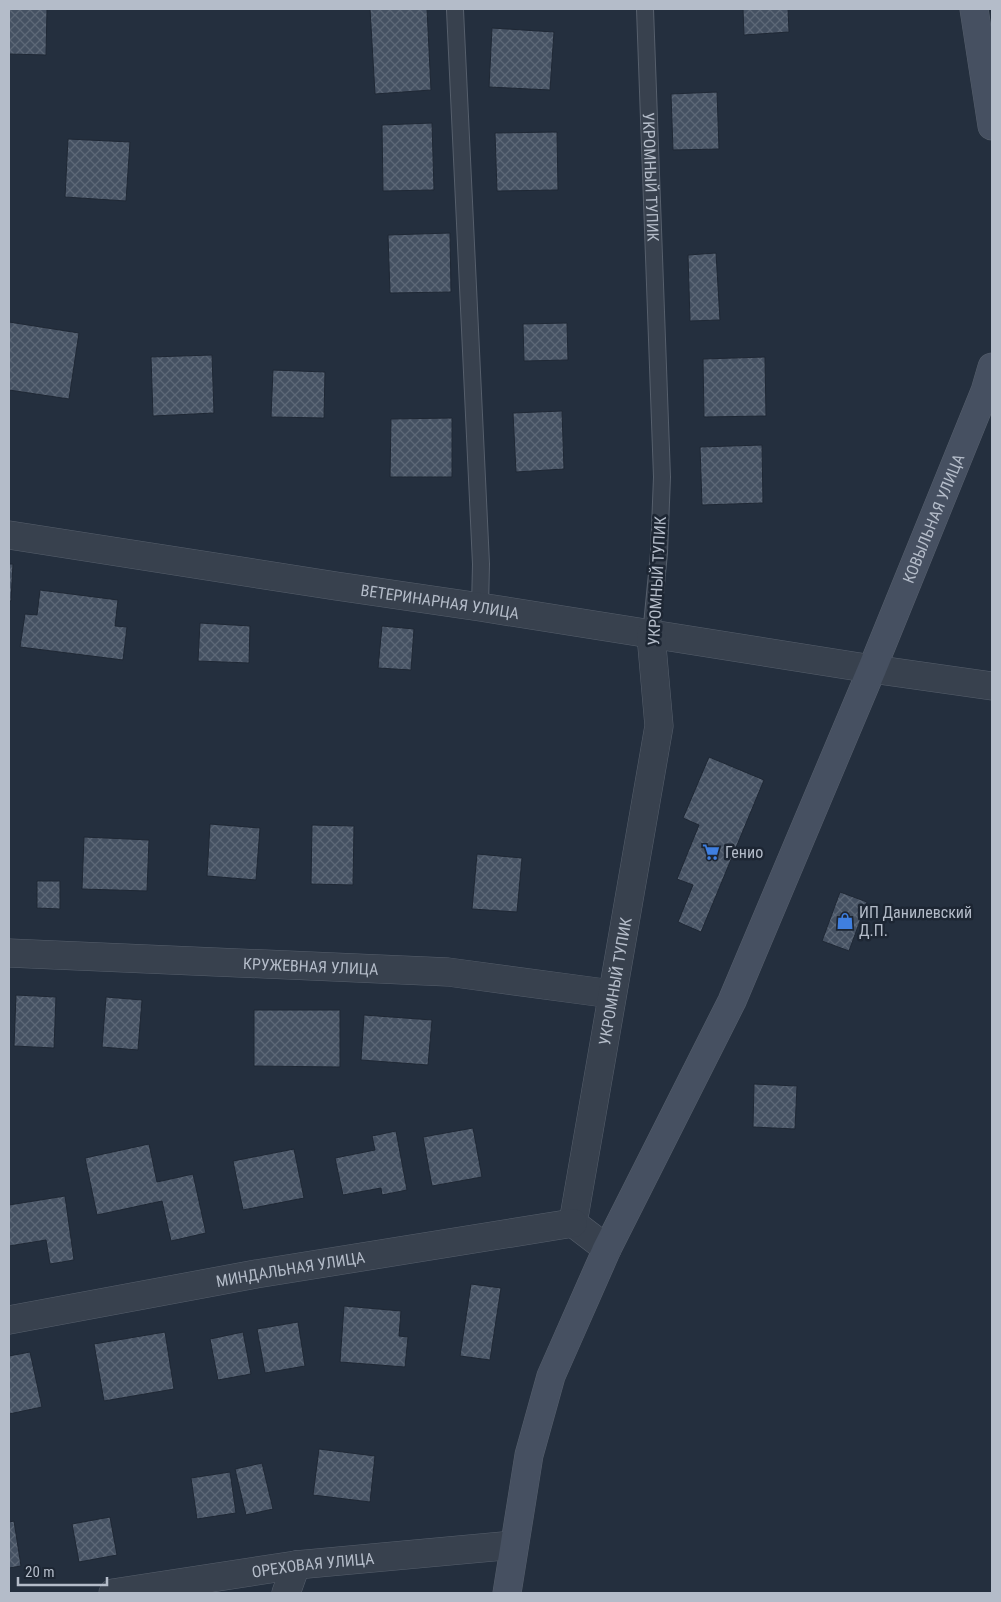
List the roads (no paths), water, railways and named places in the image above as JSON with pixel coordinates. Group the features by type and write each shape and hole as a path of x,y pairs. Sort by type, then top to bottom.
{"street":[{"path":"974,9 992,126"},
{"name":"КОВЫЛЬНАЯ УЛИЦА","path":"506,1593 528,1455 552,1376 607,1249 732,1002 872,669 985,391 992,367"},
{"name":"ВЕТЕРИНАРНАЯ УЛИЦА","path":"9,535 872,669 988,681"},
{"name":"УКРОМНЫЙ ТУПИК","path":"572,1223 659,726 651,635"},
{"name":"КРУЖЕВНАЯ УЛИЦА","path":"9,953 448,972 612,994"},
{"path":"572,1223 607,1249"},
{"name":"МИНДАЛЬНАЯ УЛИЦА","path":"9,1320 256,1274 572,1223"},
{"name":"ОРЕХОВАЯ УЛИЦА","path":"113,1593 296,1565 514,1544"},
{"path":"286,1593 296,1565"}],"lane":[{"name":"УКРОМНЫЙ ТУПИК","path":"645,9 662,477 659,553 651,635"},
{"path":"455,10 481,554 480,607"}],"place":[{"name":"Генио","path":"711,852"},
{"name":"ИП Данилевский Д.П.","path":"845,921"}]}
